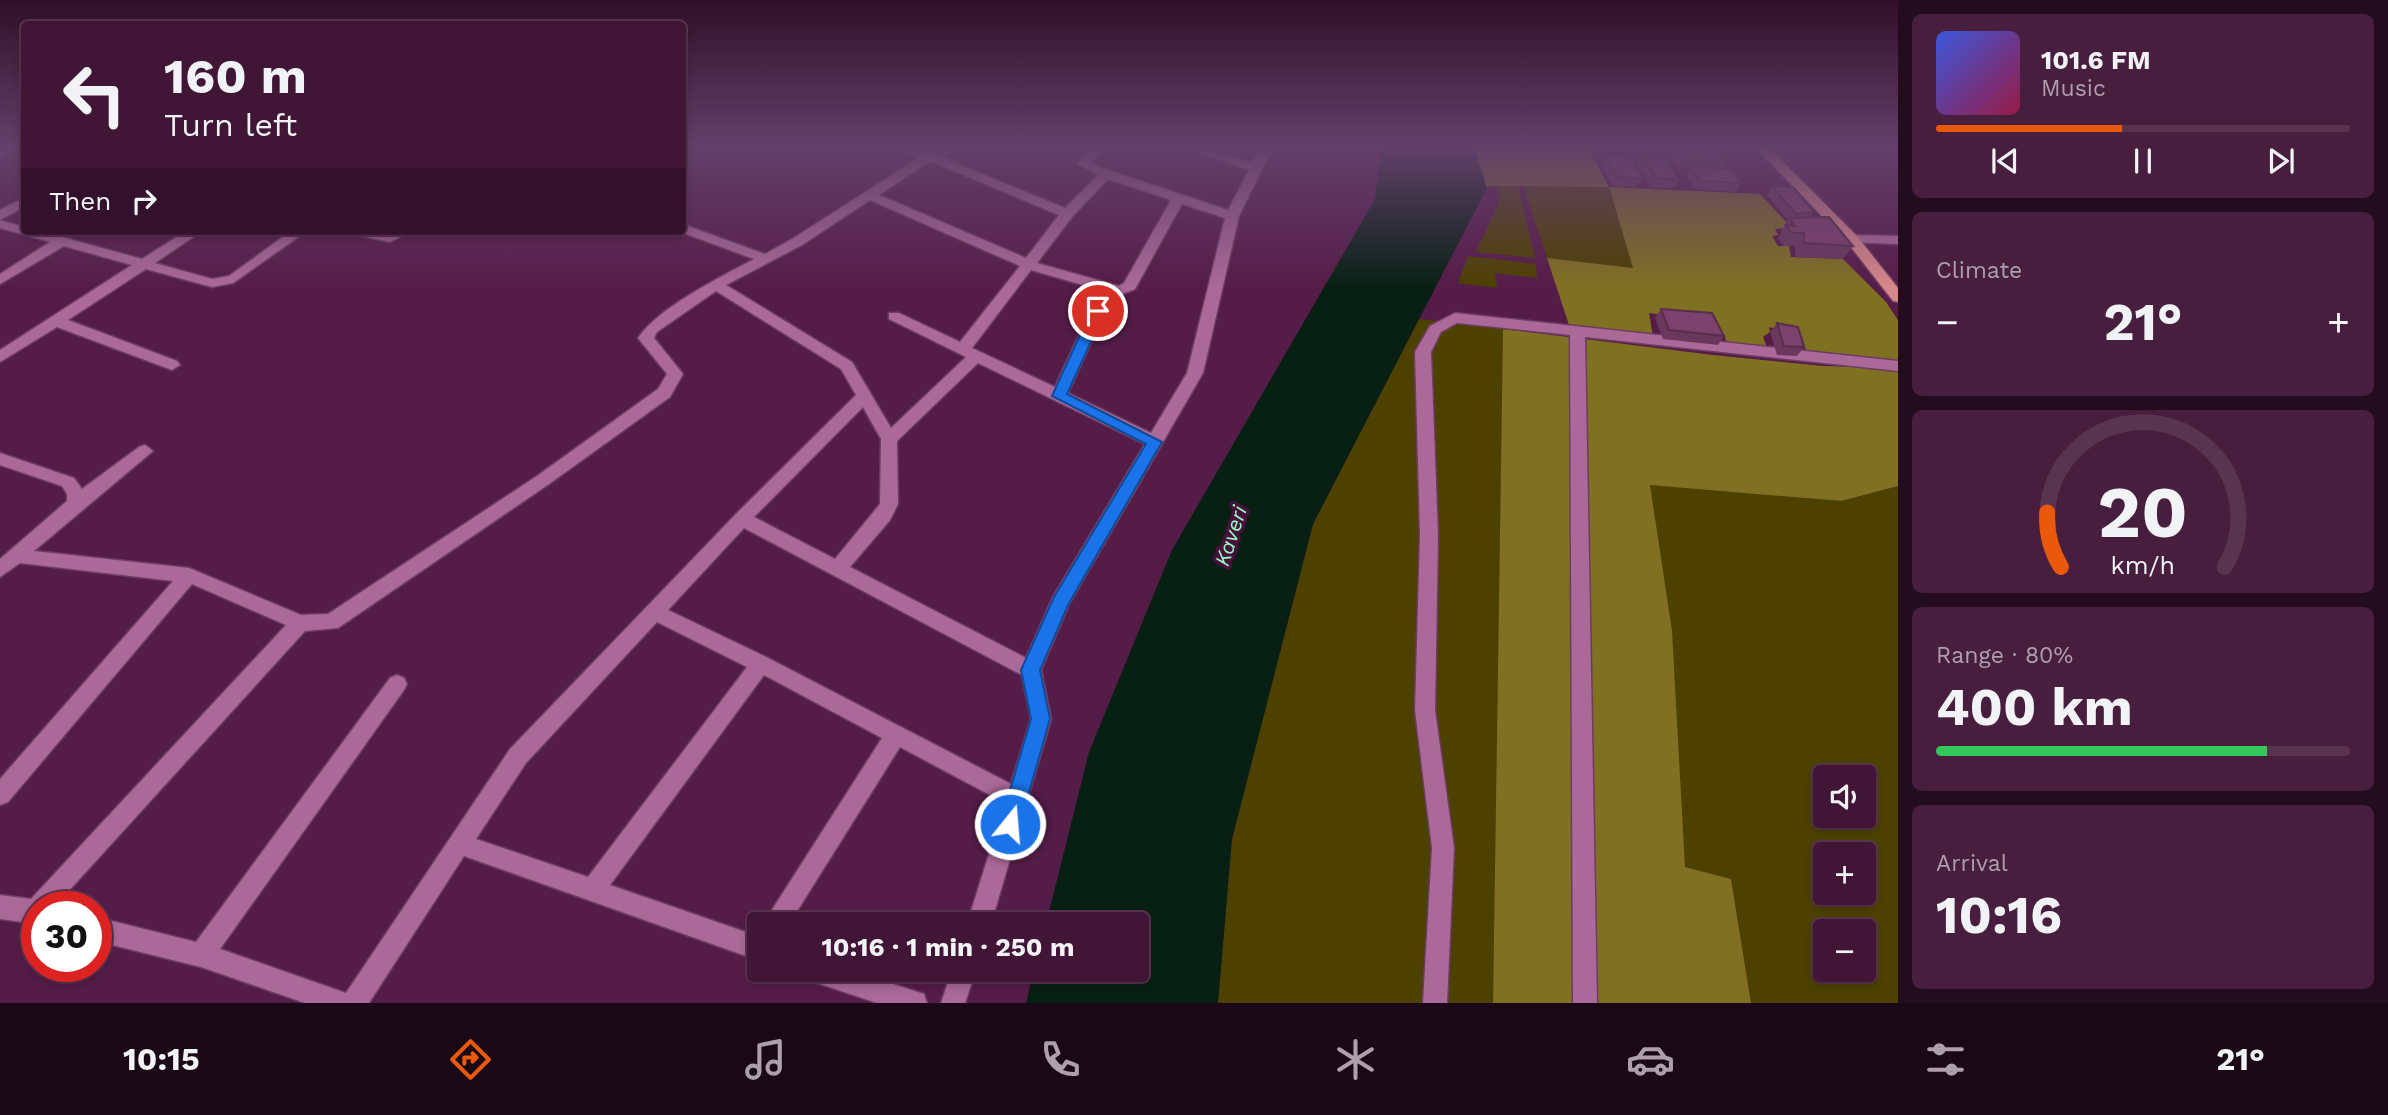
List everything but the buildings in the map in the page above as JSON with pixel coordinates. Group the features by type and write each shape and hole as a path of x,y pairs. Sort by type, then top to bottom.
{"main road":[{"path":"1807,194 1852,239 1898,298"}],"street":[{"path":"1017,194 1066,214"},
{"path":"889,439 970,353 1066,214 1086,194"},
{"path":"1166,194 1232,216"},
{"path":"982,912 1041,719 1031,670 1060,602 1195,373 1232,216 1243,194"},
{"path":"17,556 189,575 300,623 331,622 345,615 664,393 675,374 670,362 650,346 646,338 652,329 716,285 797,242 869,195 1030,265 1108,289 1120,290 1130,286 1180,198"},
{"path":"0,216 21,204"},
{"path":"0,224 21,230"},
{"path":"686,229 764,258"},
{"path":"40,235 222,283 233,279 294,235"},
{"path":"0,358 189,235"},
{"path":"376,235 390,238 396,235"},
{"path":"1852,239 1898,240"},
{"path":"0,280 62,241"},
{"path":"716,285 831,353 847,366 889,439 889,504 884,515 838,569"},
{"path":"1059,396 1108,289"},
{"path":"894,316 1154,442"},
{"path":"1435,1003 1443,848 1425,710 1429,535 1423,352 1435,329 1455,318 1898,366"},
{"path":"56,321 172,365"},
{"path":"1577,333 1585,1003"},
{"path":"354,1003 518,756 742,519 865,396"},
{"path":"0,570 76,503 145,451"},
{"path":"0,459 68,481 76,493 76,503"},
{"path":"742,519 1031,670"},
{"path":"0,795 189,575"},
{"path":"654,612 761,664 1018,799"},
{"path":"54,891 300,623"},
{"path":"592,891 761,664"},
{"path":"201,955 397,684"},
{"path":"783,912 896,735"},
{"path":"460,844 747,946"},
{"path":"0,906 21,908"},
{"path":"112,933 201,955 341,1003"},
{"path":"851,982 915,1003"},
{"path":"953,1003 960,982"}],"shaded area":[{"path":"1499,194 1520,194 1535,258 1476,252 1500,200"},
{"path":"1526,194 1611,194 1633,268 1547,258"},
{"path":"1611,194 1760,194 1791,227 1775,229 1778,235 1772,236 1778,246 1789,246 1791,257 1843,259 1886,302 1898,320 1898,363 1807,354 1802,337 1769,327 1770,332 1763,337 1768,350 1728,344 1717,322 1649,313 1653,337 1569,325 1547,258 1633,268"},
{"path":"1468,256 1536,264 1537,278 1495,273 1497,288 1458,283"},
{"path":"1419,319 1503,329 1493,1003 1218,1003 1232,839 1313,524"},
{"path":"1503,329 1823,366 1898,368 1898,486 1841,501 1650,485 1672,631 1685,867 1731,879 1751,1003 1493,1003"},
{"path":"1650,484 1841,501 1898,486 1898,1003 1751,1003 1731,879 1685,867"}],"water":[{"name":"Kaveri","path":"1376,194 1484,194 1313,524 1232,839 1218,1003 1026,1003 1031,982 1149,982 1149,912 1049,912 1089,752 1172,550"}],"route":[{"path":"1010,824 1041,719 1031,670 1060,602 1154,442 1059,396 1098,311"}]}
